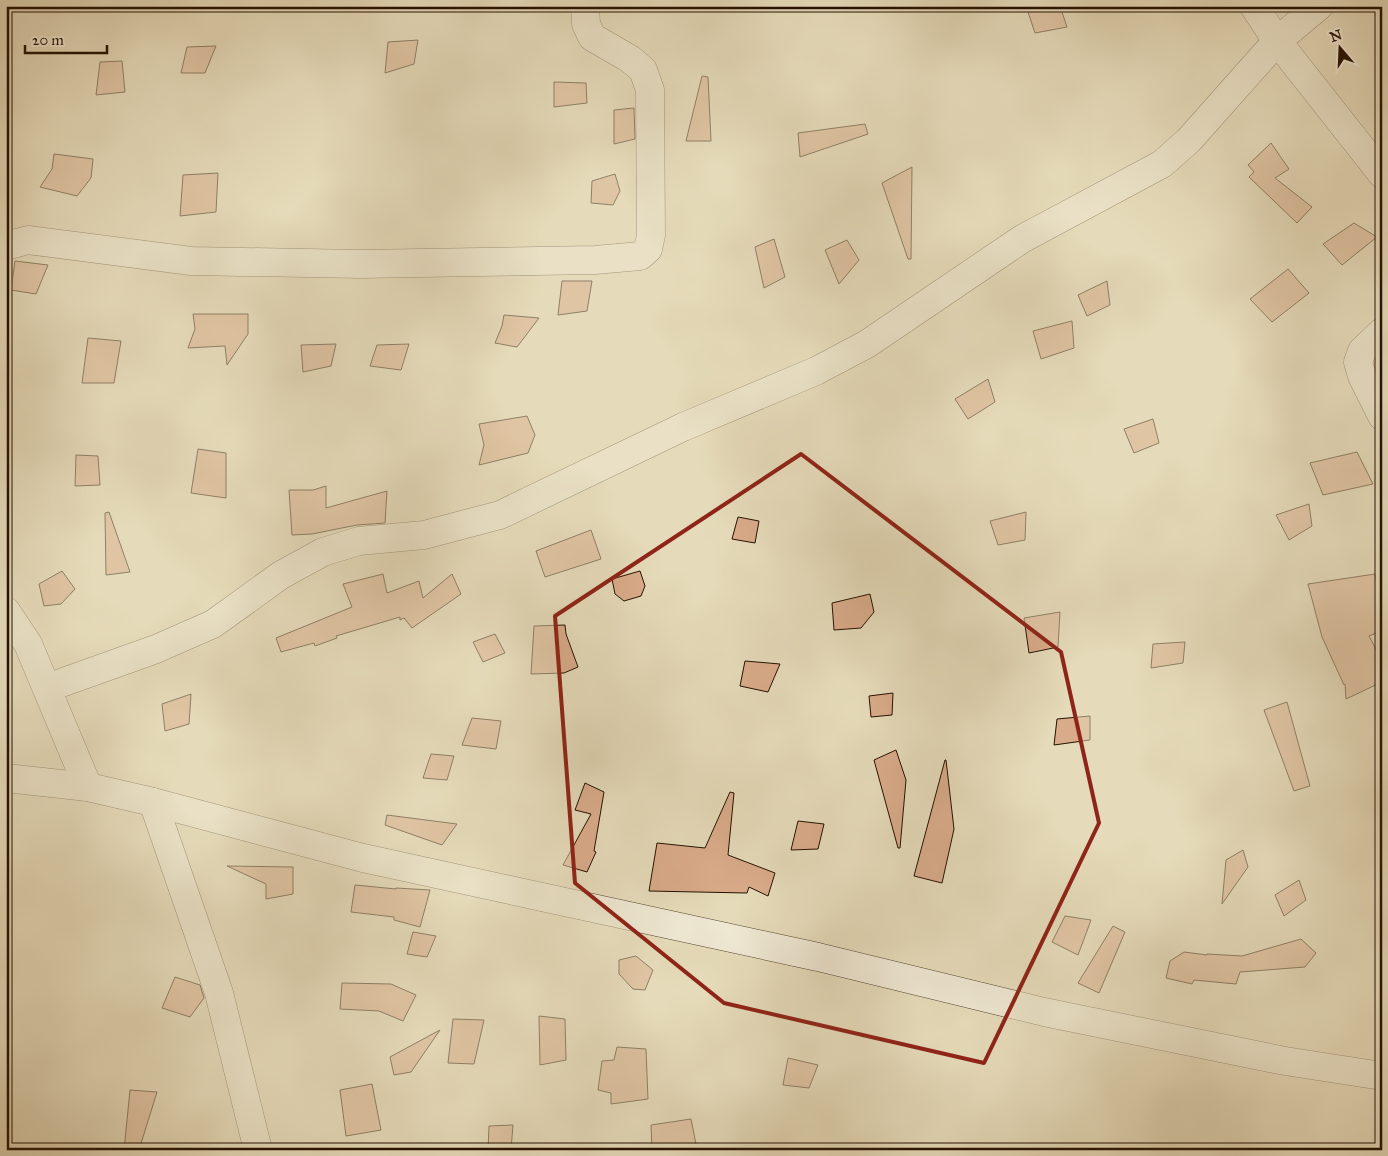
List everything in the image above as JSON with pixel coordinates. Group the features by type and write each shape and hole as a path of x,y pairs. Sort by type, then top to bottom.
{"street":[{"path":"6,246 28,240 191,261 360,264 595,260 640,256 648,249 651,235 650,90 643,70 630,59 592,37 586,24 584,6"},
{"path":"1254,6 1277,41 1382,174"},
{"path":"47,688 156,649 213,624 281,575 323,552 359,541 424,535 500,515 683,427 816,372 866,344 1022,239 1162,164 1190,140 1277,41 1319,6"},
{"path":"1382,332 1362,351 1358,362 1362,376 1382,416"},
{"path":"6,611 28,644 88,787"},
{"path":"6,778 88,787 153,802 364,858 818,957 1044,1012 1285,1061 1382,1076"},
{"path":"153,802 219,993 258,1150"}],"highlighted area":[{"path":"801,454 1061,652 1099,823 984,1063 724,1003 575,883 555,616"}],"building":[{"path":"1050,6 1060,6 1067,27 1035,33 1028,12"},
{"path":"418,40 414,64 385,73 388,42"},
{"path":"216,46 205,73 181,73 187,47"},
{"path":"122,61 125,92 96,95 100,62"},
{"path":"702,76 708,77 711,141 686,141"},
{"path":"554,82 586,83 587,103 554,107"},
{"path":"634,108 635,139 614,144 614,110"},
{"path":"865,124 868,134 800,157 798,133"},
{"path":"1271,143 1289,169 1275,178 1312,207 1297,223 1249,177 1254,172 1248,165"},
{"path":"54,154 93,159 91,178 77,196 40,187 52,169"},
{"path":"912,167 911,259 908,259 882,183"},
{"path":"218,173 216,212 180,216 183,175"},
{"path":"615,174 620,191 613,205 591,203 592,181"},
{"path":"1354,223 1377,237 1342,265 1323,244"},
{"path":"774,239 785,277 764,288 755,247"},
{"path":"847,240 859,260 839,284 825,250"},
{"path":"15,261 48,265 36,294 11,290"},
{"path":"1288,269 1309,293 1272,322 1250,299"},
{"path":"562,281 592,281 587,311 558,315"},
{"path":"1107,281 1110,305 1087,316 1078,295"},
{"path":"193,314 248,314 248,334 227,365 225,346 188,348 195,329"},
{"path":"504,315 539,318 517,347 495,343"},
{"path":"1072,321 1074,348 1041,359 1033,331"},
{"path":"88,338 121,341 114,383 82,383"},
{"path":"336,344 331,366 303,372 301,345"},
{"path":"409,344 401,370 370,366 377,345"},
{"path":"988,379 995,402 968,419 955,399"},
{"path":"527,416 535,435 528,453 479,465 484,445 479,424"},
{"path":"1153,419 1159,443 1134,453 1124,429"},
{"path":"198,449 226,453 226,498 191,493"},
{"path":"1357,452 1373,484 1323,495 1310,463"},
{"path":"76,455 98,456 100,485 75,486"},
{"path":"326,486 326,508 387,491 385,523 357,525 312,534 292,535 289,490 313,490"},
{"path":"1309,504 1312,526 1289,540 1276,515"},
{"path":"109,512 130,572 106,575 105,513"},
{"path":"1026,512 1025,540 998,545 990,521"},
{"path":"738,517 759,521 755,543 732,539"},
{"path":"591,530 601,559 545,577 536,551"},
{"path":"62,571 75,589 61,604 44,606 39,584"},
{"path":"640,571 645,586 641,596 624,601 615,594 612,579"},
{"path":"383,574 387,593 419,581 423,598 452,574 461,594 412,628 404,618 400,620 400,617 336,636 337,638 315,646 314,643 281,652 276,638 352,607 343,584"},
{"path":"1375,574 1380,598 1382,597 1382,631 1369,636 1382,661 1382,682 1346,699 1345,684 1322,637 1308,584"},
{"path":"870,594 874,612 861,628 834,630 832,603"},
{"path":"1060,612 1058,647 1029,653 1024,618"},
{"path":"565,625 566,634 578,667 564,673 531,674 534,626"},
{"path":"495,634 505,653 483,662 473,642"},
{"path":"1185,642 1183,663 1151,668 1153,644"},
{"path":"745,661 780,664 768,692 740,686"},
{"path":"893,693 892,715 871,717 869,696"},
{"path":"191,694 189,724 165,731 162,704"},
{"path":"1287,702 1310,786 1294,791 1264,710"},
{"path":"1090,716 1090,740 1054,745 1057,719"},
{"path":"472,718 501,721 496,749 462,745"},
{"path":"896,750 906,780 900,848 898,848 874,760"},
{"path":"431,754 454,756 447,780 423,778"},
{"path":"945,760 954,829 942,883 914,876"},
{"path":"585,783 604,792 594,851 596,852 587,872 563,865 591,814 575,810"},
{"path":"730,792 734,793 728,855 775,873 768,896 749,887 747,893 649,891 657,843 705,848"},
{"path":"387,815 457,824 442,845 385,825"},
{"path":"798,821 824,824 818,849 791,850"},
{"path":"1243,850 1248,867 1222,904 1226,860"},
{"path":"227,866 293,867 293,894 266,899 266,884"},
{"path":"1299,880 1306,900 1284,916 1275,895"},
{"path":"355,885 430,890 420,927 394,920 394,917 351,912"},
{"path":"1065,916 1091,920 1078,955 1052,942"},
{"path":"1113,926 1125,932 1099,993 1078,983"},
{"path":"413,932 436,936 427,957 407,954"},
{"path":"1301,939 1316,953 1305,967 1240,972 1236,984 1194,980 1192,984 1166,978 1170,961 1184,952 1242,956"},
{"path":"636,956 653,970 645,990 633,989 619,974 619,960"},
{"path":"175,977 200,985 204,998 190,1017 162,1008"},
{"path":"342,983 391,984 416,995 403,1021 379,1011 340,1009"},
{"path":"539,1016 565,1019 566,1060 540,1065"},
{"path":"453,1019 484,1020 474,1064 448,1063"},
{"path":"440,1030 411,1072 394,1075 390,1057"},
{"path":"617,1047 646,1049 648,1099 611,1104 611,1093 598,1090 602,1061 614,1060"},
{"path":"788,1058 818,1065 809,1088 783,1085"},
{"path":"372,1084 381,1130 346,1136 340,1090"},
{"path":"130,1090 157,1092 139,1150 124,1150"},
{"path":"691,1119 696,1144 666,1150 652,1150 651,1125"},
{"path":"513,1125 511,1150 488,1150 489,1126"}]}
